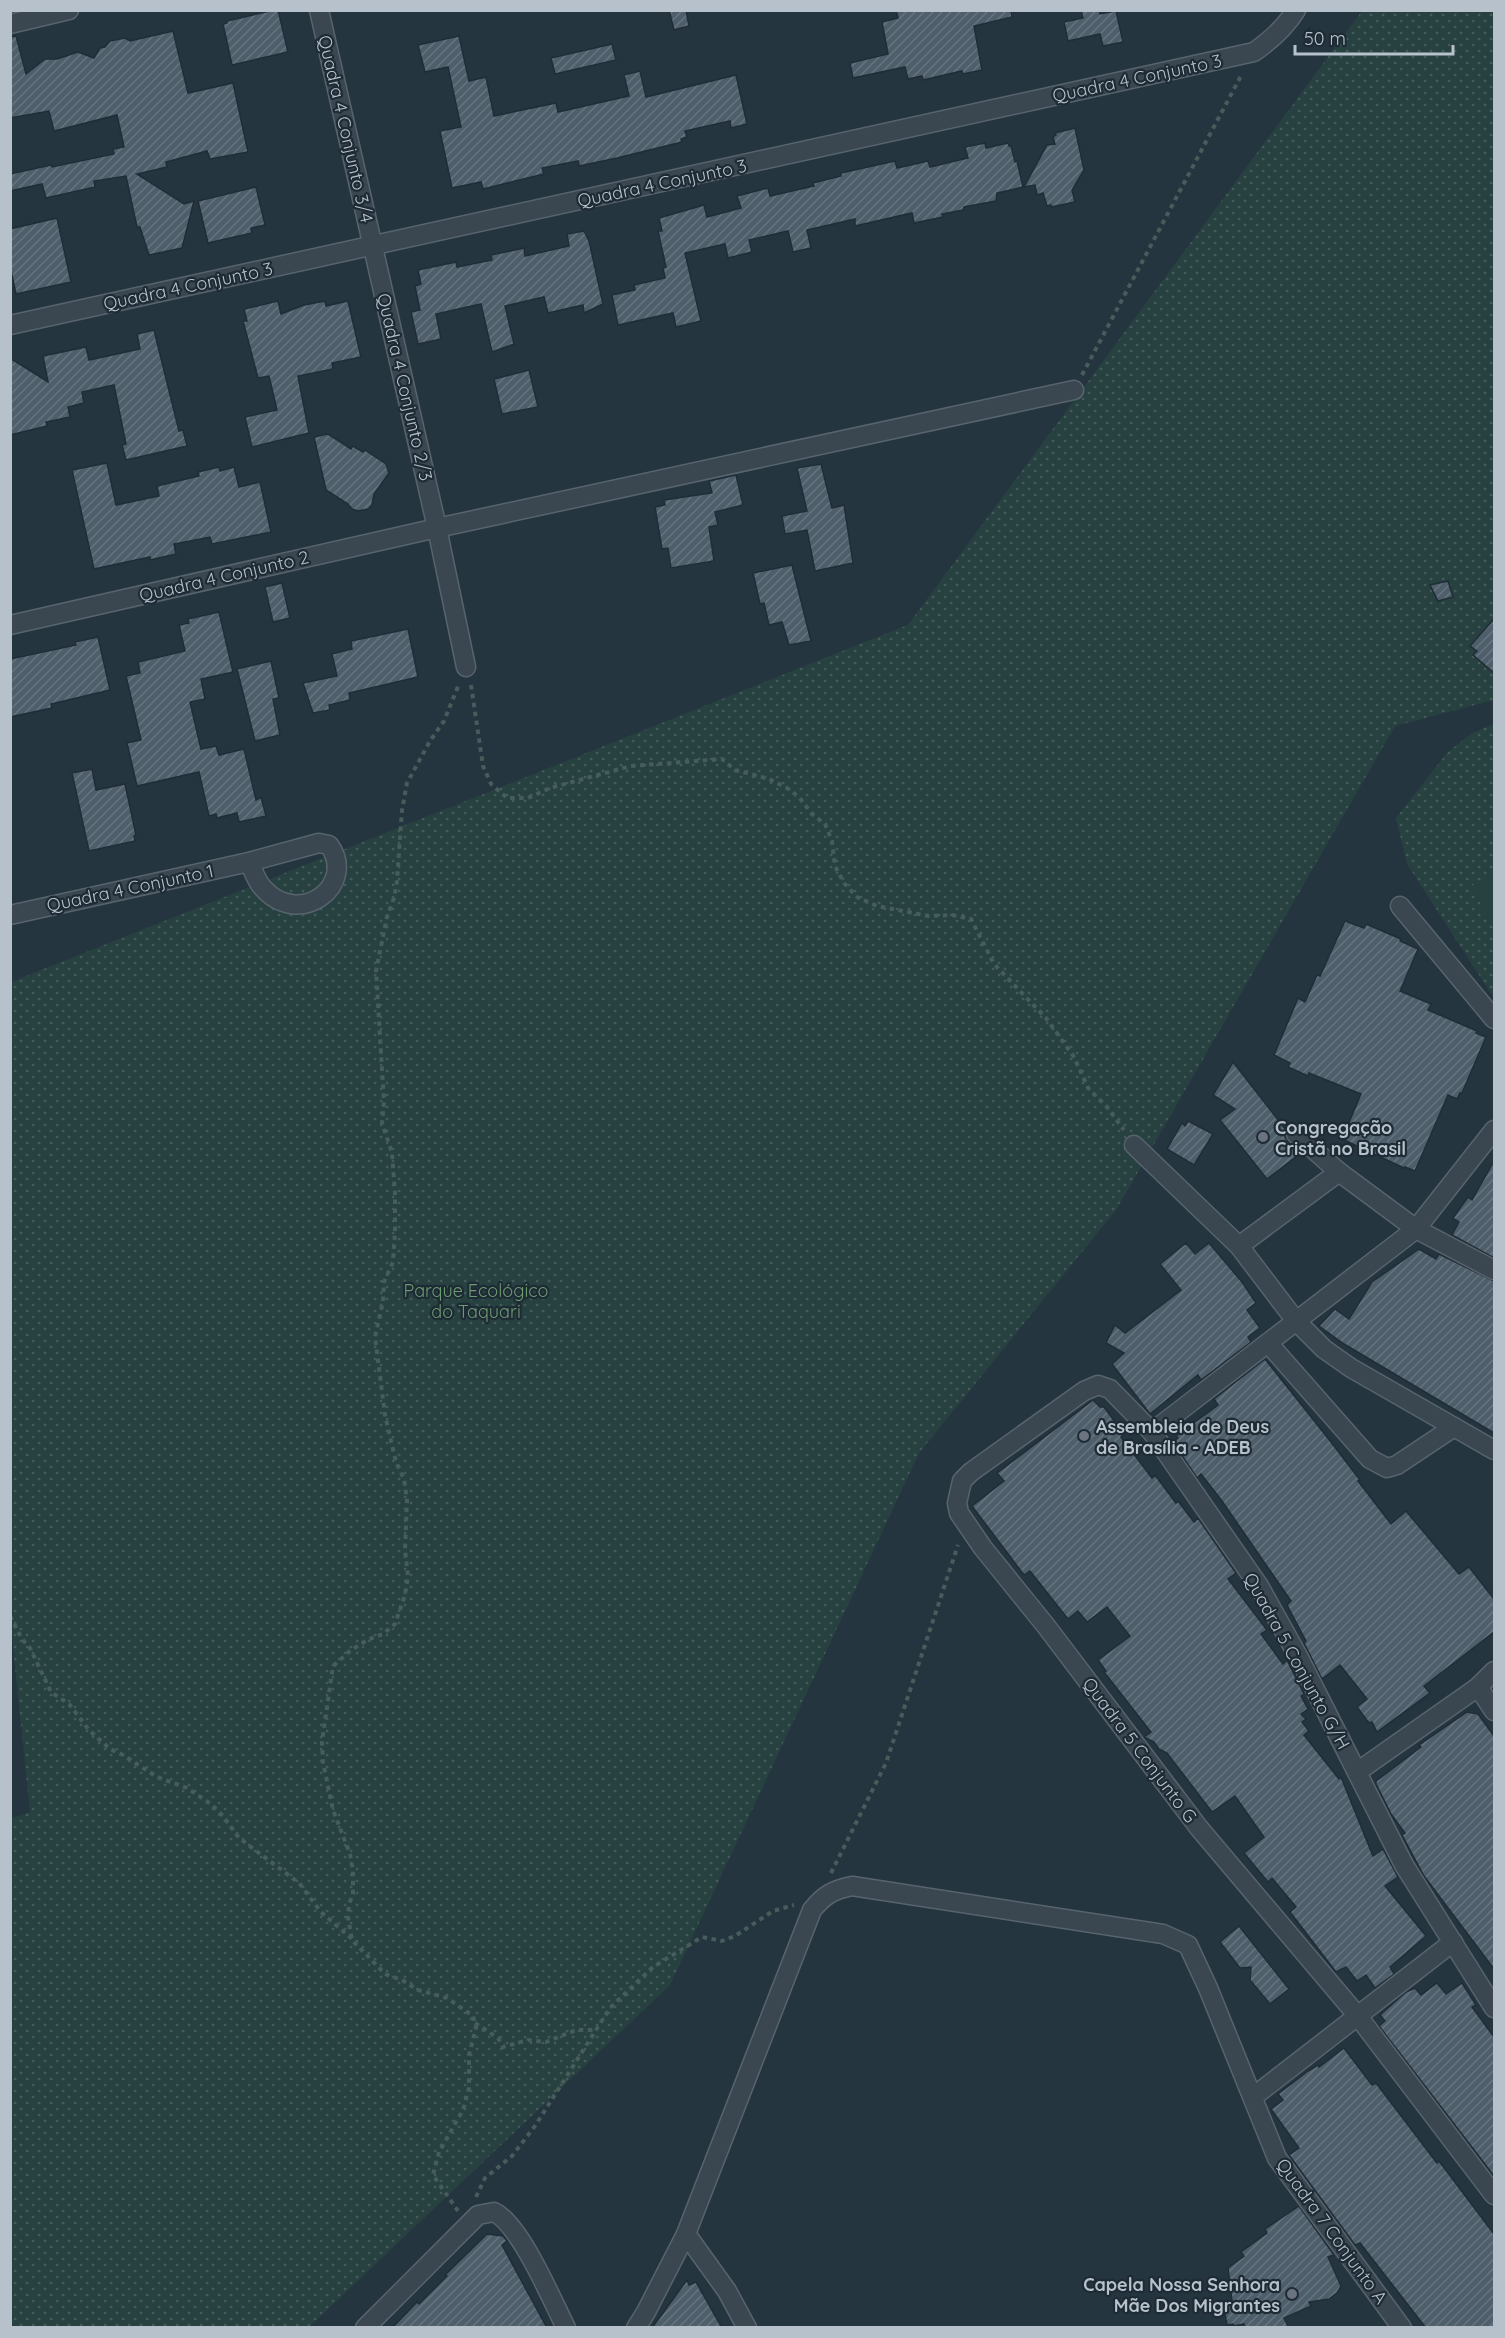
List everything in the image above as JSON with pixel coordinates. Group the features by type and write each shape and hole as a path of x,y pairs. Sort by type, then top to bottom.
{"street":[{"path":"10,24 69,10"},
{"name":"Quadra 4 Conjunto 3/4","path":"319,10 372,247"},
{"path":"1254,52 1272,40 1289,22 1296,10"},
{"name":"Quadra 4 Conjunto 3","path":"10,325 1254,52"},
{"name":"Quadra 4 Conjunto 2/3","path":"372,247 437,528 465,667"},
{"path":"437,528 1074,390"},
{"name":"Quadra 4 Conjunto 2","path":"10,625 437,528"},
{"name":"Quadra 4 Conjunto 1","path":"10,915 249,862 319,843 329,845 336,854 336,871 331,888 317,901 300,904 279,901 261,886 249,862"},
{"path":"1400,906 1494,1019"},
{"path":"1152,1432 1416,1228 1494,1130"},
{"path":"1296,1134 1339,1172 1416,1228 1494,1270"},
{"path":"1134,1145 1239,1246 1296,1321 1324,1349 1351,1368 1494,1450"},
{"path":"1239,1246 1339,1172"},
{"path":"1268,1343 1371,1459 1380,1465 1387,1468 1398,1464 1454,1427"},
{"name":"Quadra 5 Conjunto G/H","path":"971,1472 1084,1391 1098,1385 1105,1386 1152,1432 1259,1586 1298,1656 1404,1865 1494,2008"},
{"name":"Quadra 5 Conjunto G","path":"971,1472 962,1481 957,1503 959,1513 965,1523 1199,1828 1357,2015"},
{"path":"1357,1773 1478,1687 1494,1671"},
{"path":"1478,1687 1494,1711"},
{"name":"Quadra 7 Conjunto A","path":"812,1910 823,1897 834,1889 852,1886 870,1887 1162,1934 1188,1945 1208,1988 1277,2158 1402,2328"},
{"path":"636,2328 686,2234 812,1910"},
{"path":"1253,2097 1453,1942"},
{"path":"1357,2015 1494,2195"},
{"path":"365,2328 473,2220 494,2212 509,2222 566,2328"},
{"path":"686,2234 727,2291 747,2328"}],"path":[{"name":"Quadra 4 Conjunto 3","path":"1074,390 1254,52"},
{"path":"465,667 474,695 483,766 491,784 507,798 528,798 550,788 631,766 722,759 735,770 769,779 799,797 812,814 825,824 832,841 835,866 844,883 857,897 877,906 929,916 952,915 971,919 994,964 1051,1026 1074,1057 1088,1088 1107,1107 1134,1145"},
{"path":"352,1940 348,1917 353,1894 353,1870 350,1854 333,1810 322,1742 329,1691 333,1666 367,1640 383,1634 395,1623 405,1595 408,1576 405,1550 407,1500 404,1479 396,1462 385,1415 375,1337 383,1301 384,1282 393,1262 395,1203 392,1153 382,1123 384,1102 376,971 397,881 402,810 407,783 444,721 465,667"},
{"path":"829,1876 885,1763 965,1523"},
{"path":"10,1616 22,1639 30,1648 51,1692 69,1704 89,1730 110,1749 157,1777 187,1788 211,1804 224,1816 239,1838 298,1883 321,1912 385,1974 402,1980 418,1990 447,1998 473,2016 476,2028 469,2055 469,2088 464,2110 439,2152 433,2175 438,2185 473,2220"},
{"path":"473,2220 476,2196 485,2178 512,2156 535,2126 610,2008 653,1967 702,1937 722,1941 735,1936 773,1911 798,1904 812,1910"},
{"path":"475,2023 498,2038 503,2047 528,2040 546,2042 576,2030 594,2030"}],"green space":[{"name":"Parque Ecológico do Taquari","path":"1362,11 1494,11 1494,700 1395,726 1116,1210 919,1453 670,1985 309,2327 11,2327 10,1819 30,1812 10,1618 11,982 908,625"},
{"path":"1494,724 1494,998 1407,864 1396,818 1447,753 1472,733"},
{"path":"1494,871 1494,925 1470,887"}],"building":[{"path":"278,10 288,52 232,65 223,24 227,21"},
{"path":"669,10 686,10 689,26 674,30"},
{"path":"896,10 1011,10 1012,17 974,26 982,70 963,74 962,71 923,80 922,76 908,79 905,67 853,78 850,63 888,54 882,22 898,18"},
{"path":"1081,10 1099,10 1100,14 1116,11 1123,42 1103,46 1100,34 1068,41 1064,22 1083,18"},
{"path":"173,31 188,93 233,83 248,152 210,159 207,151 166,162 167,167 137,174 184,204 194,201 182,248 149,255 140,227 137,227 126,176 94,181 95,187 46,198 42,184 10,191 10,174 114,154 113,149 124,147 117,115 54,131 49,111 10,118 10,37 16,36 26,74 45,59 57,59 78,52 94,58 100,48 105,47 110,41 125,38 130,41"},
{"path":"459,36 469,81 486,77 494,116 556,103 558,112 629,96 624,75 640,71 646,97 736,75 747,124 731,128 730,121 685,131 687,137 681,139 682,142 579,166 578,161 542,168 544,174 483,189 481,182 452,188 440,131 461,127 448,67 425,72 418,45"},
{"path":"612,44 616,60 555,74 551,58"},
{"path":"1075,128 1084,170 1072,190 1075,202 1047,206 1043,193 1037,195 1035,185 1024,187 1047,145 1055,144 1053,137 1055,133"},
{"path":"985,143 986,148 1008,143 1011,146 1023,187 997,193 996,201 964,207 963,210 942,214 943,217 914,223 912,213 855,226 855,219 807,230 811,248 793,252 788,231 749,240 752,252 728,258 725,244 685,253 701,321 676,327 673,313 618,325 612,295 635,290 634,285 665,278 663,268 666,267 658,231 662,231 659,218 704,205 707,217 741,208 737,196 768,188 770,196 814,186 813,183 841,176 841,173 895,161 897,168 928,161 930,167 968,158 965,147"},
{"path":"256,187 265,225 251,228 252,233 208,243 198,201"},
{"path":"57,218 71,282 16,294 10,266 10,229"},
{"path":"584,231 589,241 603,304 584,313 583,305 548,313 544,297 505,306 514,344 492,352 481,304 436,314 441,339 418,344 411,312 420,310 415,286 421,284 418,270 456,262 457,267 492,260 491,255 524,248 525,256 569,246 567,234"},
{"path":"278,301 281,314 304,305 325,301 326,306 348,301 361,357 332,363 333,369 298,376 309,433 252,447 245,417 277,410 269,376 258,378 243,321 247,321 244,309"},
{"path":"154,330 179,431 183,430 187,446 126,460 122,445 126,444 114,385 82,392 84,403 68,407 70,417 46,422 47,426 10,435 10,358 48,382 43,356 86,347 89,360 140,349 137,334"},
{"path":"529,370 538,407 502,414 494,379"},
{"path":"328,434 351,449 353,446 363,452 365,450 386,464 389,473 374,494 372,505 368,509 358,511 352,509 326,490 314,437"},
{"path":"107,463 116,505 159,496 157,486 199,476 198,472 219,467 220,471 234,467 239,487 260,482 271,532 212,544 210,537 174,544 176,554 94,569 72,470"},
{"path":"821,464 832,508 844,505 853,563 815,571 807,530 785,534 782,516 807,511 797,468"},
{"path":"736,475 743,505 715,512 718,525 709,527 714,561 671,568 668,548 662,549 655,507 665,505 664,500 712,493 709,481"},
{"path":"792,565 811,641 789,645 782,622 769,625 764,603 760,604 753,573"},
{"path":"1448,581 1453,597 1438,601 1430,585"},
{"path":"282,583 290,618 273,622 265,587"},
{"path":"219,612 233,672 201,679 205,699 190,702 201,749 216,746 219,755 244,749 256,800 261,797 266,816 239,822 237,813 217,818 216,814 209,816 199,772 137,786 127,743 141,740 126,676 140,673 138,662 185,651 179,625 189,623 188,619"},
{"path":"1494,619 1494,673 1473,655 1477,651 1470,646"},
{"path":"408,629 418,677 349,693 350,700 329,705 330,710 313,713 303,683 337,676 332,654 352,649 351,641"},
{"path":"98,637 110,690 51,704 52,708 10,717 10,659 76,645 75,642"},
{"path":"271,661 279,698 273,699 280,735 255,741 237,669"},
{"path":"92,769 96,790 125,784 136,835 134,836 135,841 89,851 72,773"},
{"path":"1345,921 1364,928 1366,924 1418,949 1400,991 1431,1004 1428,1010 1486,1037 1462,1093 1457,1099 1448,1095 1415,1171 1342,1139 1361,1094 1309,1073 1308,1076 1288,1067 1290,1063 1274,1055 1298,998 1305,1002 1317,975 1320,976"},
{"name":"Congregação Cristã no Brasil","path":"1233,1062 1286,1130 1285,1137 1288,1142 1301,1153 1267,1179 1220,1120 1235,1109 1213,1095"},
{"path":"1188,1121 1213,1134 1194,1165 1167,1149 1182,1123 1185,1126"},
{"path":"1494,1161 1494,1258 1452,1235 1459,1222 1453,1218 1468,1197 1472,1200"},
{"path":"1186,1243 1195,1254 1209,1243 1242,1282 1256,1303 1247,1310 1260,1328 1248,1337 1251,1342 1201,1380 1198,1375 1150,1414 1112,1364 1124,1353 1106,1343 1115,1325 1125,1333 1181,1290 1160,1264"},
{"path":"1419,1249 1436,1259 1439,1254 1494,1281 1494,1433 1344,1344 1319,1326 1335,1309 1349,1319 1372,1282"},
{"path":"1265,1359 1331,1442 1391,1524 1406,1511 1459,1574 1469,1567 1494,1599 1494,1632 1424,1686 1430,1693 1377,1732 1372,1722 1369,1723 1357,1707 1367,1699 1340,1665 1322,1679 1287,1605 1291,1601 1222,1501 1201,1474 1197,1478 1173,1442 1178,1438 1176,1436 1218,1405 1214,1399"},
{"path":"1093,1400 1100,1407 1104,1407 1124,1434 1121,1437 1152,1478 1155,1475 1194,1522 1198,1518 1236,1573 1228,1579 1267,1630 1261,1634 1283,1664 1287,1660 1304,1694 1301,1696 1308,1709 1301,1714 1306,1719 1302,1722 1309,1731 1304,1735 1339,1779 1341,1777 1373,1856 1383,1849 1398,1877 1385,1886 1426,1936 1390,1967 1394,1974 1375,1988 1366,1975 1357,1981 1346,1967 1336,1972 1290,1912 1296,1907 1272,1878 1268,1882 1244,1853 1264,1837 1235,1796 1212,1812 1167,1753 1144,1737 1151,1732 1104,1672 1106,1671 1098,1660 1130,1636 1107,1607 1087,1622 1078,1611 1068,1619 1030,1571 1024,1575 972,1506 1004,1481 997,1473"},
{"path":"1467,1712 1478,1714 1494,1736 1494,1969 1424,1876 1402,1835 1405,1833 1391,1814 1376,1784 1376,1781 1421,1747 1419,1745"},
{"path":"1239,1926 1289,1989 1270,2004 1250,1980 1251,1967 1240,1968 1220,1942"},
{"path":"1437,1983 1446,1994 1462,1983 1476,2005 1472,2007 1494,2037 1494,2176 1379,2026 1385,2021 1380,2015 1406,1992 1415,1988 1421,1995"},
{"path":"1344,2048 1372,2085 1376,2083 1437,2163 1439,2161 1494,2234 1494,2328 1426,2328 1360,2243 1355,2245 1289,2155 1299,2148 1271,2109 1283,2100 1278,2094"},
{"path":"1299,2206 1334,2255 1328,2257 1341,2286 1337,2293 1329,2299 1309,2302 1311,2306 1284,2318 1289,2328 1245,2328 1244,2324 1227,2325 1223,2303 1232,2301 1228,2268 1244,2256 1241,2252 1267,2233 1265,2229"},
{"path":"487,2234 503,2236 507,2241 502,2245 547,2328 392,2328 417,2302 419,2304"},
{"path":"687,2280 689,2285 696,2282 722,2328 652,2328"}],"place":[{"name":"Congregação Cristã no Brasil","path":"1263,1137"},
{"name":"Assembleia de Deus de Brasília - ADEB","path":"1084,1436"},
{"name":"Capela Nossa Senhora Mãe Dos Migrantes","path":"1292,2294"}]}
